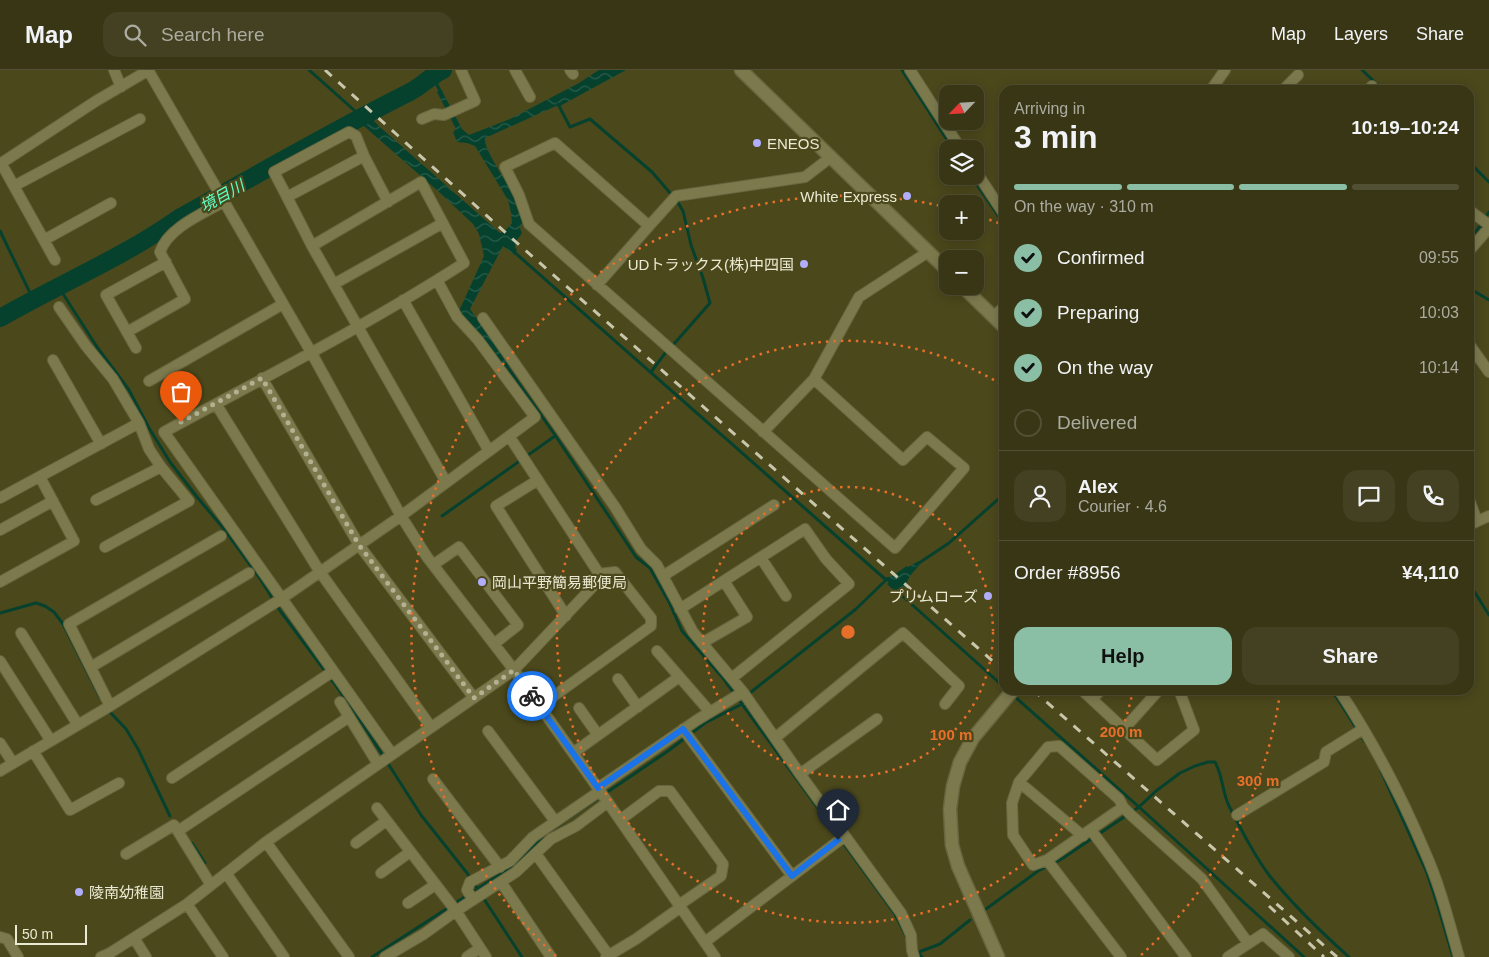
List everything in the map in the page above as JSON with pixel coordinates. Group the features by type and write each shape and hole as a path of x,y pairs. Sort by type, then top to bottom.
{"main road":[{"path":"742,70 939,262"},
{"path":"971,295 999,322"},
{"path":"998,957 958,866 952,845 950,809 953,786 960,762 973,738 1009,695"}],"street":[{"path":"114,70 121,87"},
{"path":"55,260 0,164 96,101 148,70 283,304 401,516 434,565 540,706 710,950"},
{"path":"422,119 434,114 444,116 475,101 461,70"},
{"path":"515,70 530,97"},
{"path":"910,70 955,140"},
{"path":"1214,85 1225,70"},
{"path":"1288,85 1298,75"},
{"path":"14,186 140,119"},
{"path":"388,202 364,156 356,136 349,132 274,172 312,246 446,482"},
{"path":"649,226 555,142 504,167 519,195 529,224 895,548 964,468 927,437 904,460 814,380"},
{"path":"286,197 364,156"},
{"path":"597,286 674,198 805,177 831,158"},
{"path":"312,246 420,182 464,263 357,326 164,432 263,571 277,602 329,674 385,759"},
{"path":"984,184 999,206"},
{"path":"127,332 185,299 160,252 163,242 178,228 221,198"},
{"path":"44,240 112,203"},
{"path":"1474,214 1486,223 1474,243"},
{"path":"334,284 443,223"},
{"path":"763,432 814,380 859,298 928,252"},
{"path":"136,348 106,295 166,262"},
{"path":"0,771 110,706 277,602 401,516 535,417 478,340 457,317 437,280"},
{"path":"402,300 489,451"},
{"path":"149,381 283,304"},
{"path":"59,307 112,379 139,423 149,448 161,467 189,501 105,547"},
{"path":"993,317 999,312"},
{"path":"484,318 610,499 641,549 657,565 693,632 732,678 742,697 775,738 842,838 901,913 909,927 913,949"},
{"path":"1474,351 1489,372"},
{"path":"53,360 101,444"},
{"path":"262,378 359,545 474,698"},
{"path":"216,404 320,572 431,727"},
{"path":"0,498 139,423"},
{"path":"101,957 187,904 266,842 514,670 600,580 598,574 509,436"},
{"path":"96,500 161,467"},
{"path":"0,582 74,541 40,476"},
{"path":"538,480 496,506 566,616"},
{"path":"0,530 53,501"},
{"path":"662,576 774,505"},
{"path":"1474,523 1489,516"},
{"path":"680,610 805,530 826,559 849,584 732,678"},
{"path":"110,706 69,624 221,536"},
{"path":"434,565 459,546 518,624 494,644"},
{"path":"761,558 786,596"},
{"path":"540,706 651,626 651,618 616,572 598,574"},
{"path":"91,667 249,573"},
{"path":"702,643 747,617 724,581"},
{"path":"21,632 78,725"},
{"path":"775,738 903,633 959,686 945,704"},
{"path":"657,651 710,712"},
{"path":"0,661 51,741"},
{"path":"172,778 329,674"},
{"path":"573,753 679,677"},
{"path":"618,680 638,707"},
{"path":"1088,695 1157,760 1194,730 1181,695"},
{"path":"1092,699 1096,695"},
{"path":"1124,729 1155,695"},
{"path":"1342,695 1360,731 1383,764 1426,852 1441,894 1459,957"},
{"path":"385,957 424,934 453,907 474,892 500,866 510,861 533,837 554,822 602,794 687,734 710,712 742,697"},
{"path":"340,702 349,717 385,759"},
{"path":"579,708 598,735"},
{"path":"178,831 349,717"},
{"path":"800,774 877,719"},
{"path":"488,731 554,822"},
{"path":"1237,815 1324,762 1326,752 1360,731"},
{"path":"687,734 792,876"},
{"path":"0,743 13,764"},
{"path":"1127,811 1050,864 1033,865 1013,836 1012,803 1019,782 1048,747 1058,746 1118,798 1127,811 1202,879 1248,943"},
{"path":"33,751 70,810 119,783"},
{"path":"433,779 500,866"},
{"path":"1019,782 1091,835 1186,957"},
{"path":"536,854 608,956 636,939 721,876 724,864 670,791 659,790 620,820"},
{"path":"474,892 501,882 516,872 551,839 576,826 602,794"},
{"path":"376,808 453,907 483,952 467,957"},
{"path":"356,843 386,820"},
{"path":"126,854 174,825 211,885"},
{"path":"701,957 792,876 842,838"},
{"path":"266,842 349,957"},
{"path":"381,873 410,852"},
{"path":"1050,864 1121,957"},
{"path":"226,873 284,957"},
{"path":"501,882 552,957"},
{"path":"408,904 435,885"},
{"path":"187,904 223,957"},
{"path":"1228,957 1262,934 1289,957"},
{"path":"0,937 7,939 18,957"},
{"path":"134,938 146,957"}],"water":[{"path":"599,70 626,70 560,106 556,106 485,138 488,150 512,192 523,220 520,228 522,233 515,243 517,250 514,255 503,246 470,309 510,366 505,369 483,338 459,311 484,256 479,234 473,224 439,192 357,120 367,114 500,233 504,232 512,223 508,200 475,146 457,142 453,132 456,129 437,92 438,89 441,89 462,129 469,135 510,119 579,83"},
{"path":"919,561 920,565 908,579 902,596 883,577 893,576 907,566"}],"waterway":[{"path":"309,70 364,119"},
{"name":"境目川","path":"0,318 114,258 179,218 264,170 413,91 443,70"},
{"path":"902,70 947,140"},
{"path":"1362,70 1378,85"},
{"path":"433,76 440,91"},
{"path":"558,104 570,127 590,119 652,172 677,201 683,211 691,245 710,303 673,345"},
{"path":"1474,167 1489,182"},
{"path":"977,185 999,217"},
{"path":"1474,234 1489,212"},
{"path":"0,231 33,299"},
{"path":"513,251 885,579"},
{"path":"58,286 97,347 129,390 170,462 224,529 259,577 281,612 369,734 421,815 467,873 522,957"},
{"path":"1474,291 1489,300"},
{"path":"651,372 666,352"},
{"path":"506,365 636,557 650,568 669,602 682,631 723,678 895,914 906,936"},
{"path":"442,516 555,436"},
{"path":"916,565 949,543 999,498"},
{"path":"372,957 516,864 544,835 668,751 705,723 742,704 751,692 856,609 886,580"},
{"path":"889,584 999,683"},
{"path":"1474,591 1489,615"},
{"path":"0,613 36,603 54,612 63,624 100,697"},
{"path":"1013,695 1304,957"},
{"path":"1335,695 1365,742"},
{"path":"110,712 126,729 138,749 170,816"},
{"path":"986,909 1038,871 1060,860 1139,807 1180,773 1195,766 1215,762 1229,806 1263,867 1297,908 1349,957"},
{"path":"1381,771 1427,873 1453,957"},
{"path":"192,843 205,863"},
{"path":"919,952 940,944 970,920"},
{"path":"915,949 922,957"}],"railway":[{"path":"325,70 516,242 999,667"},
{"path":"1039,695 1337,957"},
{"path":"1269,906 1324,957"}],"way so far":[{"path":"181,422 262,378 359,545 474,698 514,670 532,696"}],"place":[{"name":"ENEOS","path":"757,143"},
{"name":"White Express","path":"907,196"},
{"name":"UDトラックス(株)中四国","path":"804,264"},
{"name":"岡山平野簡易郵便局","path":"482,582"},
{"name":"プリムローズ","path":"988,596"},
{"name":"陵南幼稚園","path":"79,892"}],"route":[{"path":"532,696 598,788 683,729 792,876 838,840"}]}
